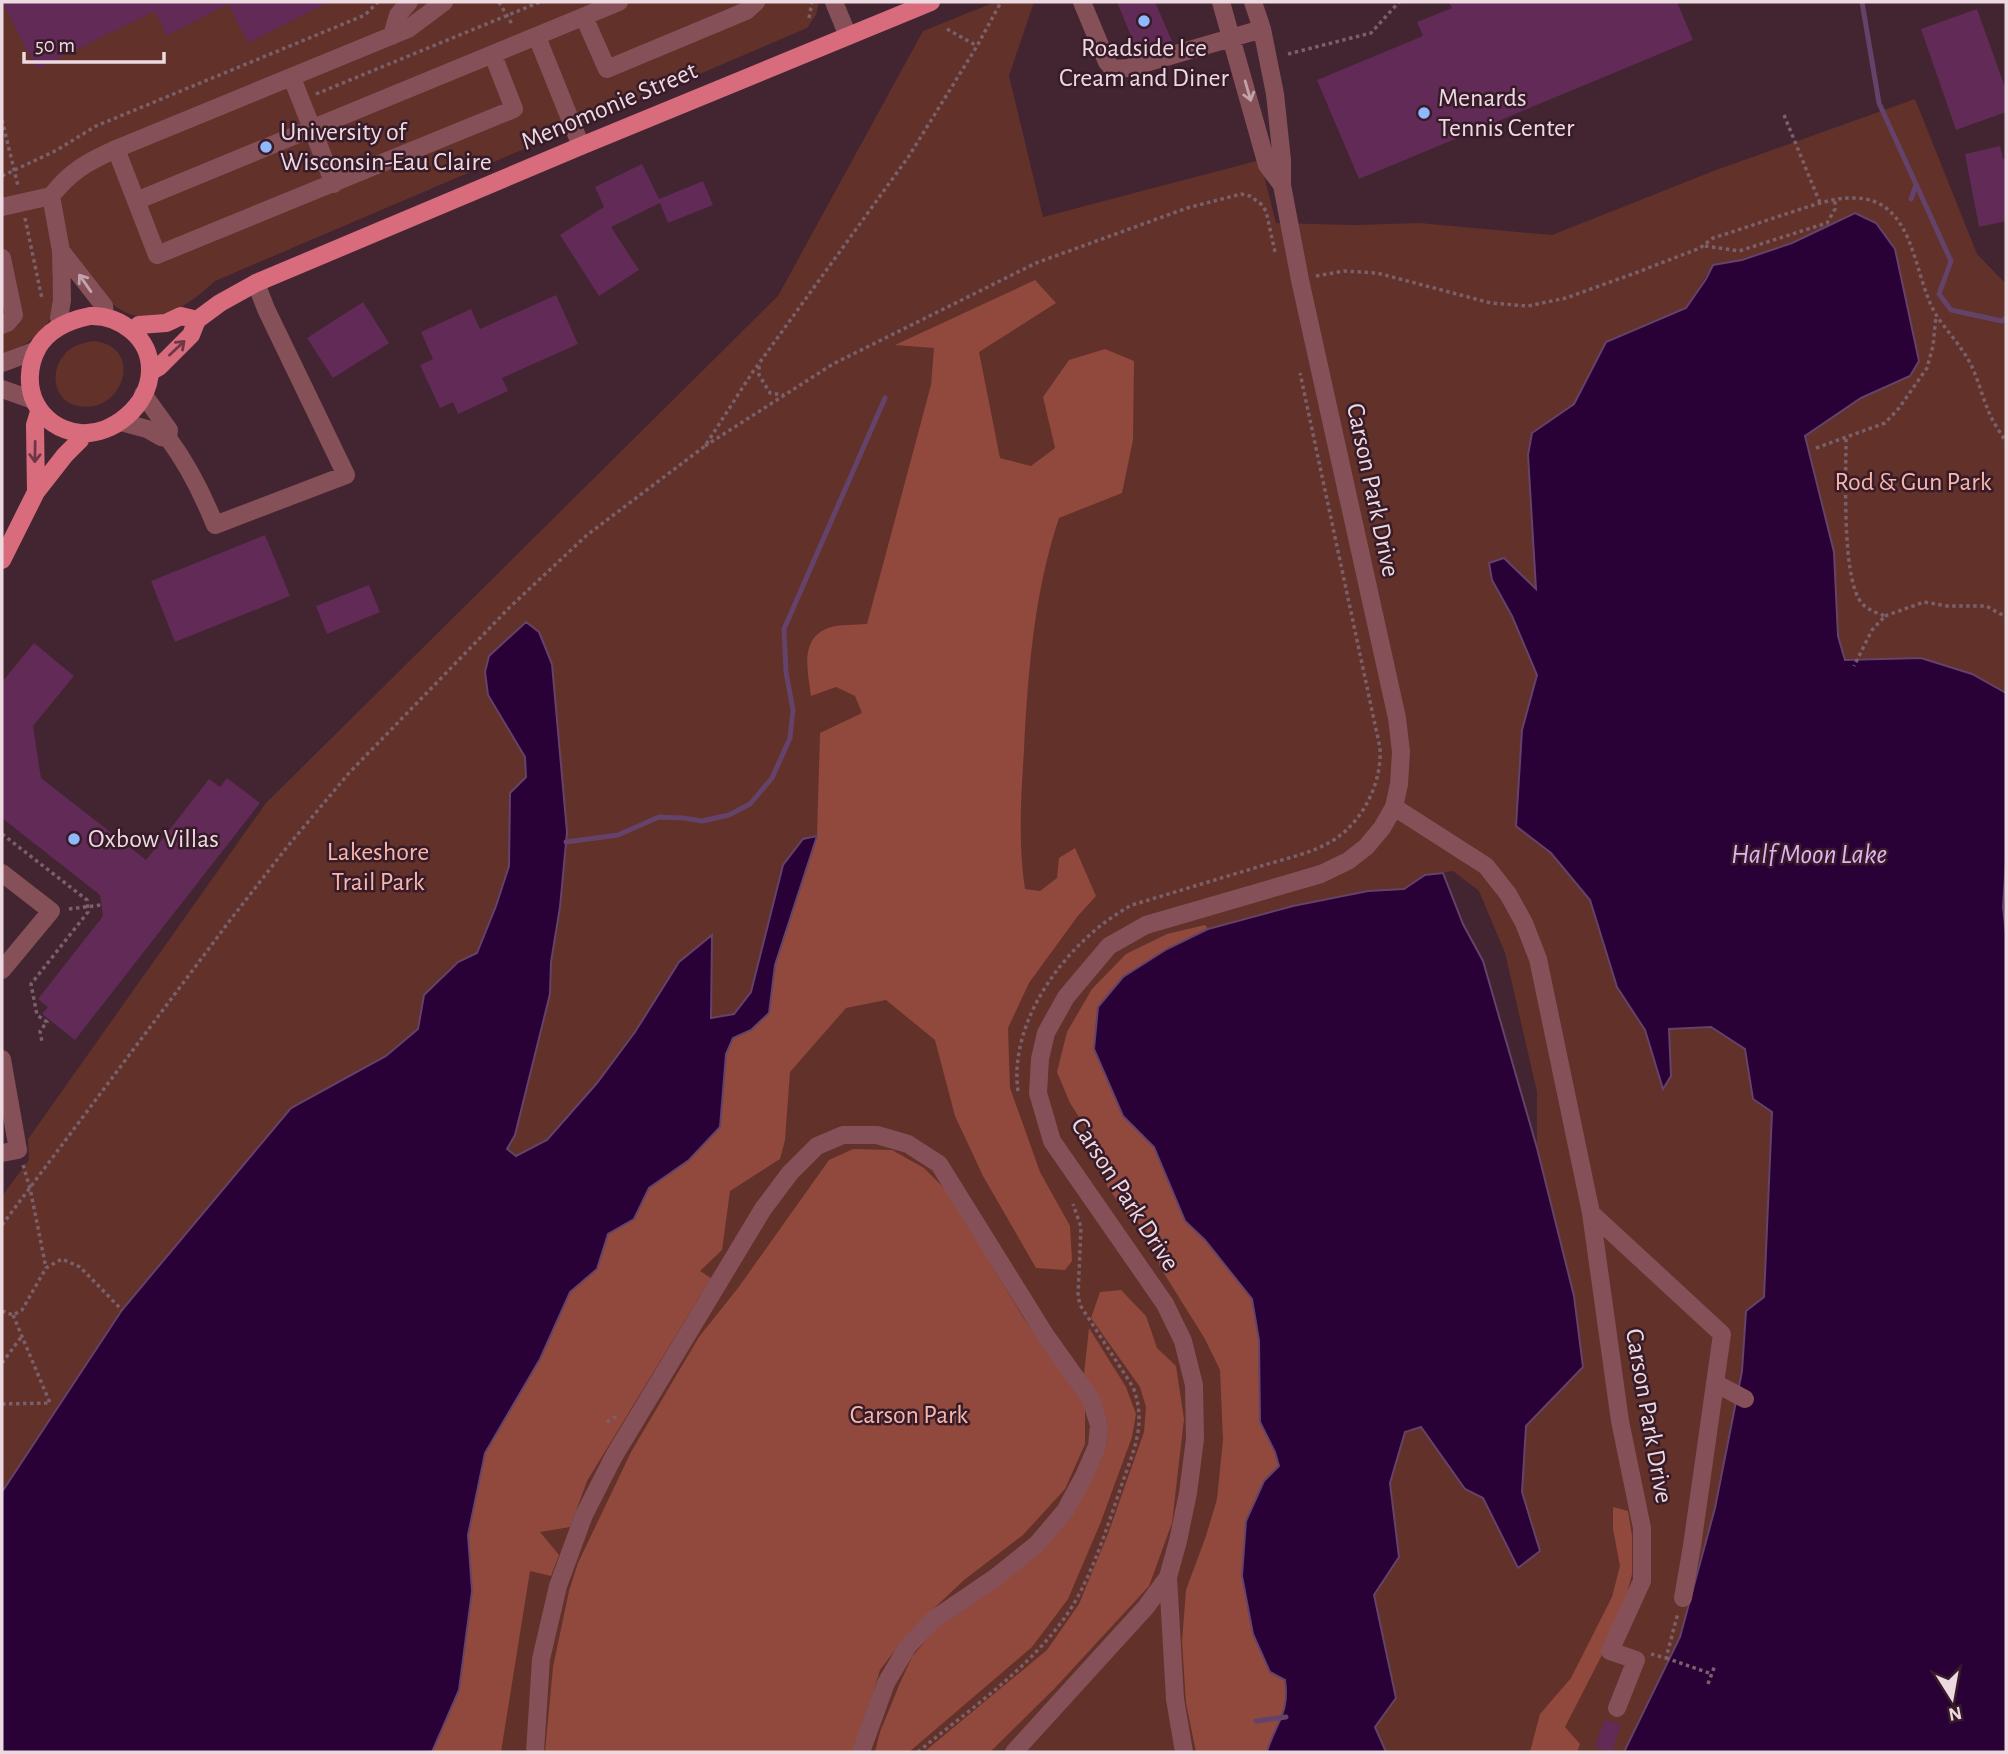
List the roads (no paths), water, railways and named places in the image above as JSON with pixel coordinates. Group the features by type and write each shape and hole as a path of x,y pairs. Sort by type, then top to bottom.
{"main road":[{"name":"Menomonie Street","path":"150,372 159,367 191,335 198,320 220,303 256,283 932,2"},
{"path":"36,406 50,422 65,430 83,433 103,431 121,422 144,394 150,372 144,348 133,330 105,316 83,317 61,325 37,350 29,382 36,406 36,492"},
{"path":"133,330 139,325 166,323 181,316 198,320"},
{"path":"2,559 36,492 83,433"}],"street":[{"path":"392,36 398,15 409,2"},
{"path":"2,206 51,196 66,178 83,164 408,29 444,2"},
{"path":"136,201 619,2"},
{"path":"584,17 607,69 746,11 756,2"},
{"path":"834,2 848,36"},
{"path":"1082,2 1107,62 1113,69 1128,68 1262,29"},
{"name":"Carson Park Drive","path":"1221,2 1267,165 1282,185"},
{"name":"Carson Park Drive","path":"1014,1752 1146,1607 1168,1577 1188,1493 1195,1439 1194,1385 1183,1341 1165,1304 1052,1141 1038,1093 1040,1059 1046,1033 1066,998 1109,946 1146,925 1306,879 1348,861 1366,847 1382,828 1394,807 1399,784 1401,752 1397,718 1300,281 1282,185 1275,94 1262,29 1253,2"},
{"path":"537,37 581,146"},
{"path":"116,149 157,255 514,109 493,55"},
{"path":"292,78 334,184"},
{"path":"51,196 61,251 61,325"},
{"path":"61,251 104,306 105,316"},
{"path":"2,258 15,315 2,326"},
{"path":"144,394 169,430 168,438 180,454 205,500 215,525 346,475 256,283"},
{"path":"2,363 37,350"},
{"path":"2,389 36,406"},
{"path":"121,422 168,438"},
{"name":"Carson Park Drive","path":"1394,807 1486,866 1508,894 1524,923 1538,959 1591,1213 1620,1421 1642,1528 1642,1581 1610,1651 1636,1660 1616,1708"},
{"path":"2,873 51,911 2,970"},
{"path":"2,1059 10,1151"},
{"path":"535,1752 541,1658 558,1586 583,1515 614,1456 762,1209 790,1173 817,1146 843,1135 877,1135 908,1144 939,1164 1046,1336 1091,1399 1099,1425 1097,1446 1084,1476 1065,1511 1037,1544 996,1577 933,1620 908,1646 886,1683 861,1752"},
{"path":"1591,1213 1722,1334 1683,1598"},
{"path":"1715,1382 1745,1399"},
{"path":"1168,1577 1175,1699 1185,1752"}],"water":[{"name":"Half Moon Lake","path":"1855,213 1876,223 1895,249 1919,361 1910,376 1861,398 1805,436 1834,552 1838,636 1845,660 1921,658 1972,674 2006,693 2006,861 2003,907 2006,934 2006,1752 1624,1752 1680,1637 1715,1508 1742,1371 1746,1311 1764,1297 1772,1112 1753,1099 1745,1049 1711,1027 1669,1029 1671,1076 1663,1089 1645,1030 1617,987 1590,900 1551,853 1516,826 1522,730 1537,675 1512,616 1492,580 1489,563 1504,558 1536,589 1528,455 1532,433 1574,404 1606,342 1686,308 1713,265 1742,260 1792,243"},
{"path":"526,622 539,632 552,664 567,832 560,907 551,962 550,994 515,1135 507,1149 516,1156 547,1140 597,1083 635,1032 679,962 712,935 711,1018 734,1014 751,992 783,865 803,839 817,836 775,965 769,1013 751,1030 733,1038 726,1054 720,1127 689,1160 649,1188 634,1219 608,1234 597,1269 570,1292 540,1359 485,1453 468,1535 472,1591 459,1690 432,1752 2,1752 2,1492 122,1310 291,1108 386,1056 418,1029 424,995 458,962 477,953 509,866 510,793 526,777 525,757 488,695 485,672 489,656"},
{"path":"1443,873 1463,924 1483,961 1537,1148 1574,1296 1583,1367 1526,1426 1522,1492 1540,1551 1518,1568 1483,1498 1465,1489 1421,1427 1405,1432 1390,1483 1399,1557 1374,1595 1396,1698 1375,1727 1386,1752 1267,1752 1284,1711 1285,1680 1270,1672 1253,1634 1242,1576 1246,1521 1264,1481 1279,1466 1260,1422 1259,1340 1252,1299 1205,1240 1185,1221 1154,1147 1123,1116 1094,1049 1098,1007 1123,977 1167,949 1208,929 1293,906 1368,891 1404,889 1425,875"}],"waterway":[{"path":"1862,2 1879,103 1951,261 1939,294 1951,310 2002,321 2006,318"},
{"path":"1911,199 1916,185"},
{"path":"566,842 618,835 659,817 702,821 729,815 750,804 772,778 790,738 793,710 786,672 784,629 885,398"},
{"path":"1256,1721 1286,1717"}],"place":[{"name":"Roadside Ice Cream and Diner","path":"1144,21"},
{"name":"Menards Tennis Center","path":"1424,113"},
{"name":"University of Wisconsin-Eau Claire","path":"266,147"},
{"name":"Oxbow Villas","path":"74,839"}],"park label":[{"name":"Rod & Gun Park","path":"1913,482"},
{"name":"Lakeshore Trail Park","path":"378,867"},
{"name":"Carson Park","path":"909,1415"}]}
